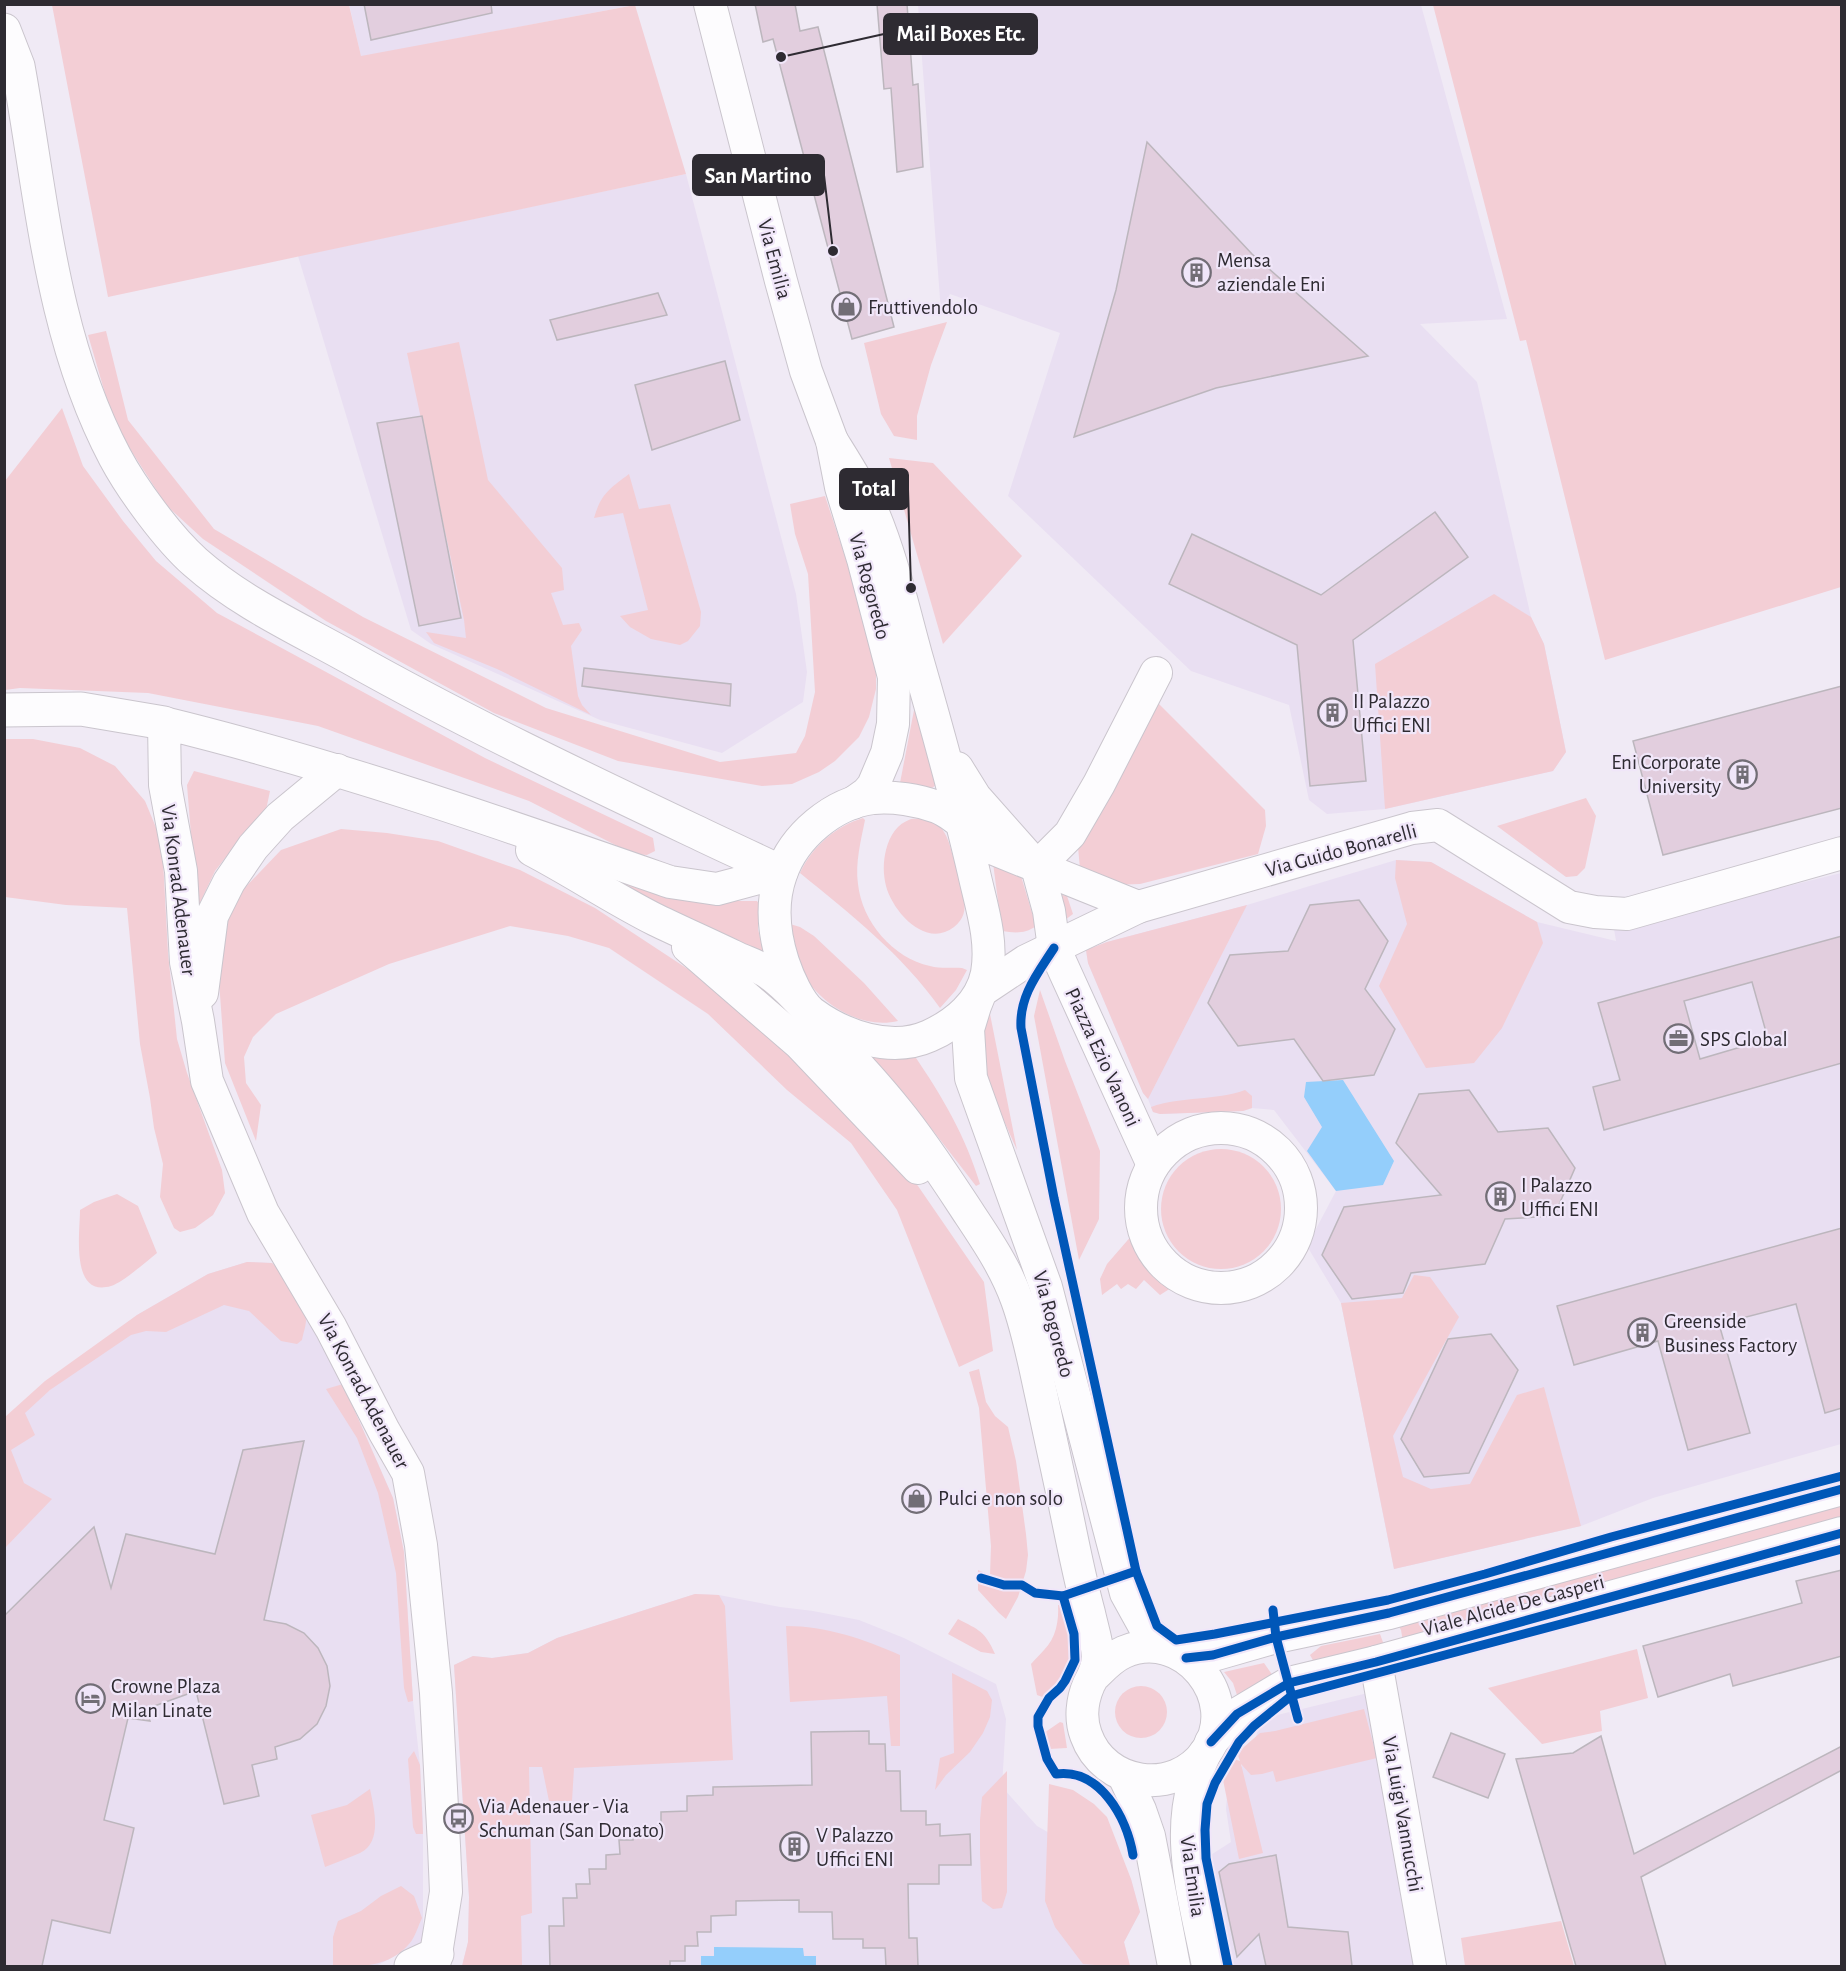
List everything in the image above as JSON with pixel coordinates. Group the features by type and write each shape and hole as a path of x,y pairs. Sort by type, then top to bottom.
{"highway":[{"path":"4,30 18,66 57,299 94,410 116,457 139,495 193,561 226,586 261,608 390,680 696,833 781,872"},
{"path":"4,710 81,709 164,723"}],"street":[{"name":"Via Emilia","path":"710,4 799,346 812,391 832,441"},
{"name":"Via Rogoredo","path":"832,441 863,491 874,516 941,742 963,824 986,927 987,974 968,1029 971,1078 1046,1287 1126,1593 1147,1631 1177,1653"},
{"name":"Via Rogoredo","path":"832,441 841,487 863,559 894,677 893,724 887,753 873,786 853,803"},
{"path":"1037,867 1070,834 1099,784 1156,673"},
{"path":"164,723 239,741 337,770 670,882 717,889 781,872"},
{"name":"Via Konrad Adenauer","path":"164,723 165,785 181,871 186,962 207,1081 263,1213 331,1328 408,1473 421,1545 436,1693 446,1892 427,1962"},
{"path":"941,742 975,797 1037,867"},
{"name":"Via Konrad Adenauer","path":"198,1021 212,916 229,882 254,846 280,817 337,770"},
{"path":"1095,1675 1098,1659 1097,1647 1030,1343 1017,1300 997,1257 942,1171 897,1111 801,999 782,958 775,921 777,889 781,872 808,831 824,818 853,803 876,798 912,801 941,809 994,849 1138,907"},
{"path":"441,804 553,861 653,918 769,973 836,1027 859,1037 883,1041 913,1041 942,1030 957,1020 981,992"},
{"name":"Via Guido Bonarelli","path":"981,992 1026,961 1138,907 1412,828 1438,825 1569,907 1595,912 1627,914 1842,853"},
{"name":"Piazza Ezio Vanoni","path":"1037,867 1049,911 1054,948 1153,1165"},
{"path":"653,918 800,1044 911,1161 997,1257"},
{"path":"1207,1129 1233,1129 1257,1136 1277,1151 1293,1172 1300,1196 1300,1221 1293,1244 1278,1265 1264,1277 1247,1284 1229,1288 1205,1287 1182,1278 1162,1263 1149,1243 1142,1220 1142,1195 1153,1165 1166,1149 1184,1137 1207,1129"},
{"name":"Viale Alcide De Gasperi","path":"1177,1653 1213,1655 1276,1637 1389,1613 1842,1489"},
{"name":"Viale Alcide De Gasperi","path":"1208,1747 1237,1714 1289,1683 1376,1662 1842,1533"},
{"path":"1146,1646 1177,1653 1203,1673 1214,1692 1217,1709 1216,1726 1208,1747 1191,1767 1175,1776 1157,1781 1124,1776 1107,1766 1094,1751 1086,1734 1082,1718 1083,1702 1088,1687 1095,1675 1109,1660 1126,1651 1146,1646"},
{"name":"Via Luigi Vannucchi","path":"1376,1662 1430,1966"},
{"name":"Via Emilia","path":"1208,1747 1192,1786 1187,1810 1186,1832 1188,1861 1208,1966"},
{"name":"Via Emilia","path":"1124,1776 1149,1836 1174,1966"}],"shaded area":[{"path":"349,4 634,5 361,57"},
{"path":"52,5 349,5 361,56 635,5 686,174 108,297"},
{"path":"918,5 1421,5 1507,319 1420,324 1477,382 1531,617 1544,644 1566,752 1553,771 1385,809 1327,814 1309,800 1289,705 1191,671 1008,496 1060,333 950,294 941,312"},
{"path":"1433,5 1841,5 1841,587 1605,660 1526,340 1520,341"},
{"path":"686,174 796,594 807,672 803,702 722,753 600,720 431,644 411,630 298,256"},
{"path":"947,322 931,365 917,416 917,440 894,436 881,414 864,343"},
{"path":"106,331 128,420 214,529 363,617 546,708 720,762 796,753 805,736 815,692 808,574 795,534 790,504 825,496 865,617 876,665 876,689 869,717 859,737 835,761 819,772 792,784 762,786 618,761 494,713 326,621 203,539 166,505 114,424 88,335"},
{"path":"459,342 488,480 562,568 564,590 551,593 563,625 579,623 582,630 571,646 578,696 591,715 497,669 434,643 426,632 466,638 407,353"},
{"path":"62,408 83,466 123,521 156,561 217,613 485,758 653,838 655,851 647,855 633,854 529,801 318,726 148,693 20,688 5,690 5,481"},
{"path":"889,458 933,463 1022,556 943,644"},
{"path":"629,474 639,509 670,504 701,612 700,626 688,641 680,645 651,639 630,627 620,616 648,610 623,513 594,518 607,493"},
{"path":"1494,594 1531,617 1544,644 1566,752 1553,771 1385,809 1375,664"},
{"path":"1158,703 1265,810 1266,826 1258,854 1140,884 1111,885 1080,869 1078,847"},
{"path":"914,710 918,711 936,785 932,788 900,783"},
{"path":"4,739 33,739 80,748 115,766 145,801 162,842 168,953 177,1039 222,1170 225,1193 213,1215 195,1228 180,1232 174,1228 160,1197 163,1164 154,1128 140,1044 127,908 66,905 5,897"},
{"path":"194,771 270,791 266,810 215,871 197,909 187,785"},
{"path":"1586,798 1596,816 1585,868 1577,876 1566,877 1497,826"},
{"path":"863,818 865,820 857,876 861,898 873,925 892,947 916,962 934,967 967,970 956,990 940,1008 892,952 800,873 818,846 834,832"},
{"path":"911,819 922,819 937,824 946,835 951,851 964,898 964,910 957,924 943,933 933,934 922,931 912,924 896,906 886,886 884,864 888,845 898,827"},
{"path":"341,829 438,841 520,870 595,908 706,981 819,1072 918,1186 984,1282 993,1351 959,1367 897,1210 851,1143 787,1090 708,1014 609,948 568,936 510,926 389,964 276,1014 253,1037 244,1057 246,1083 261,1105 256,1141 225,1063 217,954 236,897 281,850"},
{"path":"1396,860 1431,862 1537,922 1616,941 1614,929 1841,873 1841,1444 1653,1498 1581,1526 1394,1569 1341,1303 1307,1246 1336,1191 1274,1110 1252,1108 1243,1111 1160,1114 1153,1112 1088,963 1086,950 1107,942 1247,905"},
{"path":"1396,860 1431,862 1537,922 1543,943 1502,1028 1474,1063 1426,1068 1379,986 1407,924 1395,878"},
{"path":"993,863 1021,876 1036,926 1020,932 1002,931"},
{"path":"622,876 713,901 757,901 759,904 758,929 764,954 658,905 619,881"},
{"path":"1049,892 1067,896 1073,914 1057,926"},
{"path":"1247,905 1148,1099 1143,1093 1088,963 1086,950 1107,942"},
{"path":"790,924 814,936 864,983 898,1021 883,1023 867,1021 837,1009 824,999 803,975 797,961"},
{"path":"1040,990 1100,1151 1099,1219 1079,1260 1034,1016"},
{"path":"989,1009 1017,1150 995,1098 985,1065 985,1029"},
{"path":"869,1054 914,1055 952,1117 968,1150 980,1184 976,1186 917,1110 869,1057"},
{"path":"1245,1090 1252,1096 1252,1108 1243,1111 1160,1114 1153,1112 1151,1107 1175,1101 1222,1096"},
{"path":"1221,1149 1244,1153 1264,1166 1277,1186 1281,1209 1277,1232 1264,1252 1244,1265 1221,1269 1198,1265 1178,1252 1165,1232 1161,1209 1165,1186 1178,1166 1198,1153"},
{"path":"117,1194 138,1206 157,1253 116,1284 98,1287 89,1282 83,1273 80,1261 80,1210"},
{"path":"1133,1234 1171,1288 1160,1295 1144,1280 1136,1289 1128,1284 1121,1289 1117,1284 1102,1295 1100,1279 1107,1264"},
{"path":"247,1262 272,1263 284,1273 343,1384 393,1498 404,1552 413,1701 420,1765 423,1820 423,1941 376,1966 5,1966 4,1422 50,1390 137,1315 208,1274"},
{"path":"247,1262 272,1263 288,1281 305,1313 306,1322 302,1340 297,1344 281,1341 249,1311 224,1305 166,1332 146,1331 131,1335 50,1390 25,1413 35,1435 11,1450 24,1483 52,1499 5,1548 5,1417 45,1381 137,1315 208,1274"},
{"path":"1414,1275 1430,1277 1459,1317 1393,1436 1403,1477 1431,1489 1470,1484 1517,1395 1544,1387 1581,1526 1394,1569 1341,1303 1402,1298"},
{"path":"979,1369 986,1402 995,1416 1008,1427 1016,1461 1026,1534 1028,1555 1026,1571 1018,1597 1006,1619 978,1590 978,1570 990,1575 991,1546 979,1408 969,1372"},
{"path":"343,1384 393,1498 404,1552 413,1701 408,1702 404,1688 396,1573 378,1493 357,1438 326,1389"},
{"path":"1841,1503 1841,1520 1403,1642 1398,1625"},
{"path":"695,1594 719,1595 859,1620 904,1638 996,1684 1006,1719 1002,1787 1037,1826 1131,1879 1140,1912 1124,1942 1130,1966 462,1966 468,1942 469,1897 454,1665 473,1656 492,1658 528,1653 557,1638"},
{"path":"695,1594 719,1595 725,1606 733,1760 574,1768 572,1801 549,1801 542,1767 529,1767 532,1913 521,1916 522,1965 462,1966 468,1942 469,1897 454,1665 473,1656 492,1658 528,1653 557,1638"},
{"path":"1058,1605 1064,1606 1071,1636 1070,1668 1060,1686 1045,1698 1037,1695 1031,1664 1054,1635"},
{"path":"958,1619 981,1632 995,1654 981,1652 948,1634"},
{"path":"786,1626 816,1628 844,1634 900,1655 900,1746 891,1746 887,1696 790,1702"},
{"path":"1380,1634 1384,1645 1314,1662 1310,1655 1321,1646"},
{"path":"1637,1649 1648,1698 1600,1711 1602,1731 1542,1744 1488,1688"},
{"path":"1264,1663 1273,1676 1237,1695 1233,1683 1224,1672"},
{"path":"952,1673 987,1691 992,1700 990,1717 983,1733 970,1752 946,1775 935,1790 940,1758 954,1753"},
{"path":"1141,1686 1155,1690 1163,1698 1167,1712 1163,1726 1155,1734 1141,1738 1127,1734 1119,1726 1115,1712 1119,1698 1127,1690"},
{"path":"1368,1693 1424,1966 1215,1966 1210,1941 1206,1858 1231,1842 1226,1809 1228,1785 1251,1754 1261,1719"},
{"path":"1364,1709 1377,1758 1276,1782 1273,1771 1251,1775 1241,1764 1263,1853 1239,1859 1220,1765 1228,1757 1240,1761 1237,1753 1260,1733"},
{"path":"1060,1722 1063,1723 1067,1748 1049,1749 1044,1733"},
{"path":"414,1751 420,1765 423,1834 416,1834 413,1827 408,1759"},
{"path":"1007,1771 1007,1892 1002,1908 993,1909 982,1901 980,1820 982,1797"},
{"path":"1049,1784 1073,1790 1094,1804 1107,1817 1131,1879 1140,1912 1124,1942 1130,1966 1083,1964 1055,1927 1045,1901"},
{"path":"370,1789 375,1824 372,1841 360,1853 325,1867 311,1815 347,1805"},
{"path":"401,1886 414,1896 422,1918 409,1944 393,1957 374,1964 333,1966 333,1937 338,1921 361,1911 381,1896"},
{"path":"1561,1921 1574,1966 1465,1966 1461,1938"}],"water":[{"path":"1343,1080 1394,1161 1383,1185 1336,1191 1307,1151 1322,1127 1304,1097 1306,1082"},
{"path":"714,1947 803,1948 804,1956 816,1956 816,1965 831,1966 701,1966 701,1956 714,1956"}],"building":[{"path":"364,4 491,4 492,13 371,40"},
{"path":"755,4 795,4 800,31 818,27 894,327 852,339 773,39 763,42"},
{"path":"877,4 907,4 913,85 918,84 923,167 897,172 891,88 884,89"},
{"name":"Mensa aziendale Eni","path":"1147,142 1252,254 1368,356 1216,388 1074,437 1116,290"},
{"path":"658,293 667,315 557,340 550,320"},
{"path":"725,361 740,420 652,450 635,385"},
{"path":"422,416 461,618 419,626 377,423"},
{"name":"II Palazzo Uffici ENI","path":"1435,512 1468,557 1353,640 1366,781 1310,786 1297,645 1169,584 1192,534 1321,595"},
{"path":"584,668 731,684 730,706 582,686"},
{"name":"Eni Corporate University","path":"1842,686 1842,808 1663,855 1633,741"},
{"path":"1359,900 1388,941 1365,989 1395,1029 1374,1075 1323,1081 1294,1039 1238,1046 1208,1003 1230,955 1288,951 1310,905"},
{"path":"1842,936 1842,1063 1604,1130 1593,1087 1620,1080 1598,1003","holes":["1752,982 1768,1039 1700,1059 1684,1001"]},
{"name":"I Palazzo Uffici ENI","path":"1469,1090 1498,1132 1548,1128 1575,1168 1554,1216 1505,1219 1485,1264 1411,1273 1403,1293 1352,1299 1322,1255 1344,1207 1441,1195 1396,1143 1419,1094"},
{"name":"Greenside Business Factory","path":"1842,1228 1842,1408 1825,1413 1796,1304 1719,1324 1750,1433 1688,1450 1658,1341 1574,1365 1557,1306"},
{"path":"1491,1334 1518,1370 1469,1473 1424,1477 1401,1439 1448,1339"},
{"name":"Crowne Plaza Milan Linate","path":"304,1441 264,1620 286,1624 304,1633 318,1648 327,1666 330,1686 326,1706 317,1724 300,1739 275,1747 277,1759 252,1765 259,1796 224,1804 196,1691 146,1709 150,1721 128,1718 104,1820 134,1828 110,1933 52,1920 42,1966 4,1966 4,1616 94,1527 111,1588 126,1534 215,1554 243,1450"},
{"path":"1842,1570 1842,1656 1733,1686 1730,1674 1658,1697 1643,1646 1802,1603 1796,1581"},
{"name":"V Palazzo Uffici ENI","path":"869,1731 869,1744 885,1744 886,1771 900,1771 901,1811 926,1811 926,1825 940,1824 940,1836 970,1834 971,1865 939,1865 939,1884 908,1884 909,1938 917,1938 918,1966 886,1966 885,1948 863,1948 863,1939 833,1939 832,1912 799,1912 799,1900 736,1901 736,1915 711,1916 711,1932 697,1932 698,1946 685,1946 685,1961 670,1961 670,1966 550,1966 549,1926 564,1926 563,1898 577,1898 576,1884 590,1884 589,1869 606,1869 606,1855 620,1854 619,1840 633,1840 633,1827 661,1826 661,1812 687,1811 687,1796 713,1795 713,1787 812,1785 811,1732"},
{"path":"1451,1733 1505,1754 1488,1798 1433,1777"},
{"path":"1601,1736 1634,1854 1842,1746 1842,1770 1641,1877 1666,1966 1576,1966 1516,1759 1573,1753"},
{"path":"1276,1855 1288,1927 1348,1932 1352,1966 1266,1966 1259,1934 1237,1957 1219,1872 1229,1864"}],"cycle path":[{"path":"1054,948 1026,995 1021,1028 1054,1198 1136,1571 1157,1626 1176,1640 1388,1600 1611,1537 1842,1476"},
{"path":"1186,1658 1213,1655 1276,1637 1389,1613 1842,1489"},
{"path":"1211,1742 1237,1714 1289,1683 1376,1662 1842,1533"},
{"path":"1228,1966 1206,1858 1207,1804 1215,1783 1239,1742 1254,1726 1291,1696 1842,1549"},
{"path":"981,1578 1004,1585 1022,1585 1035,1593 1063,1596 1136,1571"},
{"path":"1063,1596 1074,1634 1075,1660 1065,1681 1049,1698 1038,1717 1038,1726 1047,1759 1056,1774 1072,1774 1086,1779 1109,1798 1125,1826 1133,1855"},
{"path":"1273,1610 1276,1637 1298,1719"}],"place":[{"name":"Mail Boxes Etc.","path":"781,57"},
{"name":"San Martino","path":"833,251"},
{"name":"Mensa aziendale Eni","path":"1196,272"},
{"name":"Fruttivendolo","path":"847,307"},
{"name":"Total","path":"911,588"},
{"name":"II Palazzo Uffici ENI","path":"1332,713"},
{"name":"Eni Corporate University","path":"1742,774"},
{"name":"SPS Global","path":"1679,1039"},
{"name":"I Palazzo Uffici ENI","path":"1500,1197"},
{"name":"Greenside Business Factory","path":"1643,1333"},
{"name":"Pulci e non solo","path":"917,1498"},
{"name":"Crowne Plaza Milan Linate","path":"90,1698"},
{"name":"Via Adenauer - Via Schuman (San Donato)","path":"458,1818"},
{"name":"V Palazzo Uffici ENI","path":"795,1847"}]}
